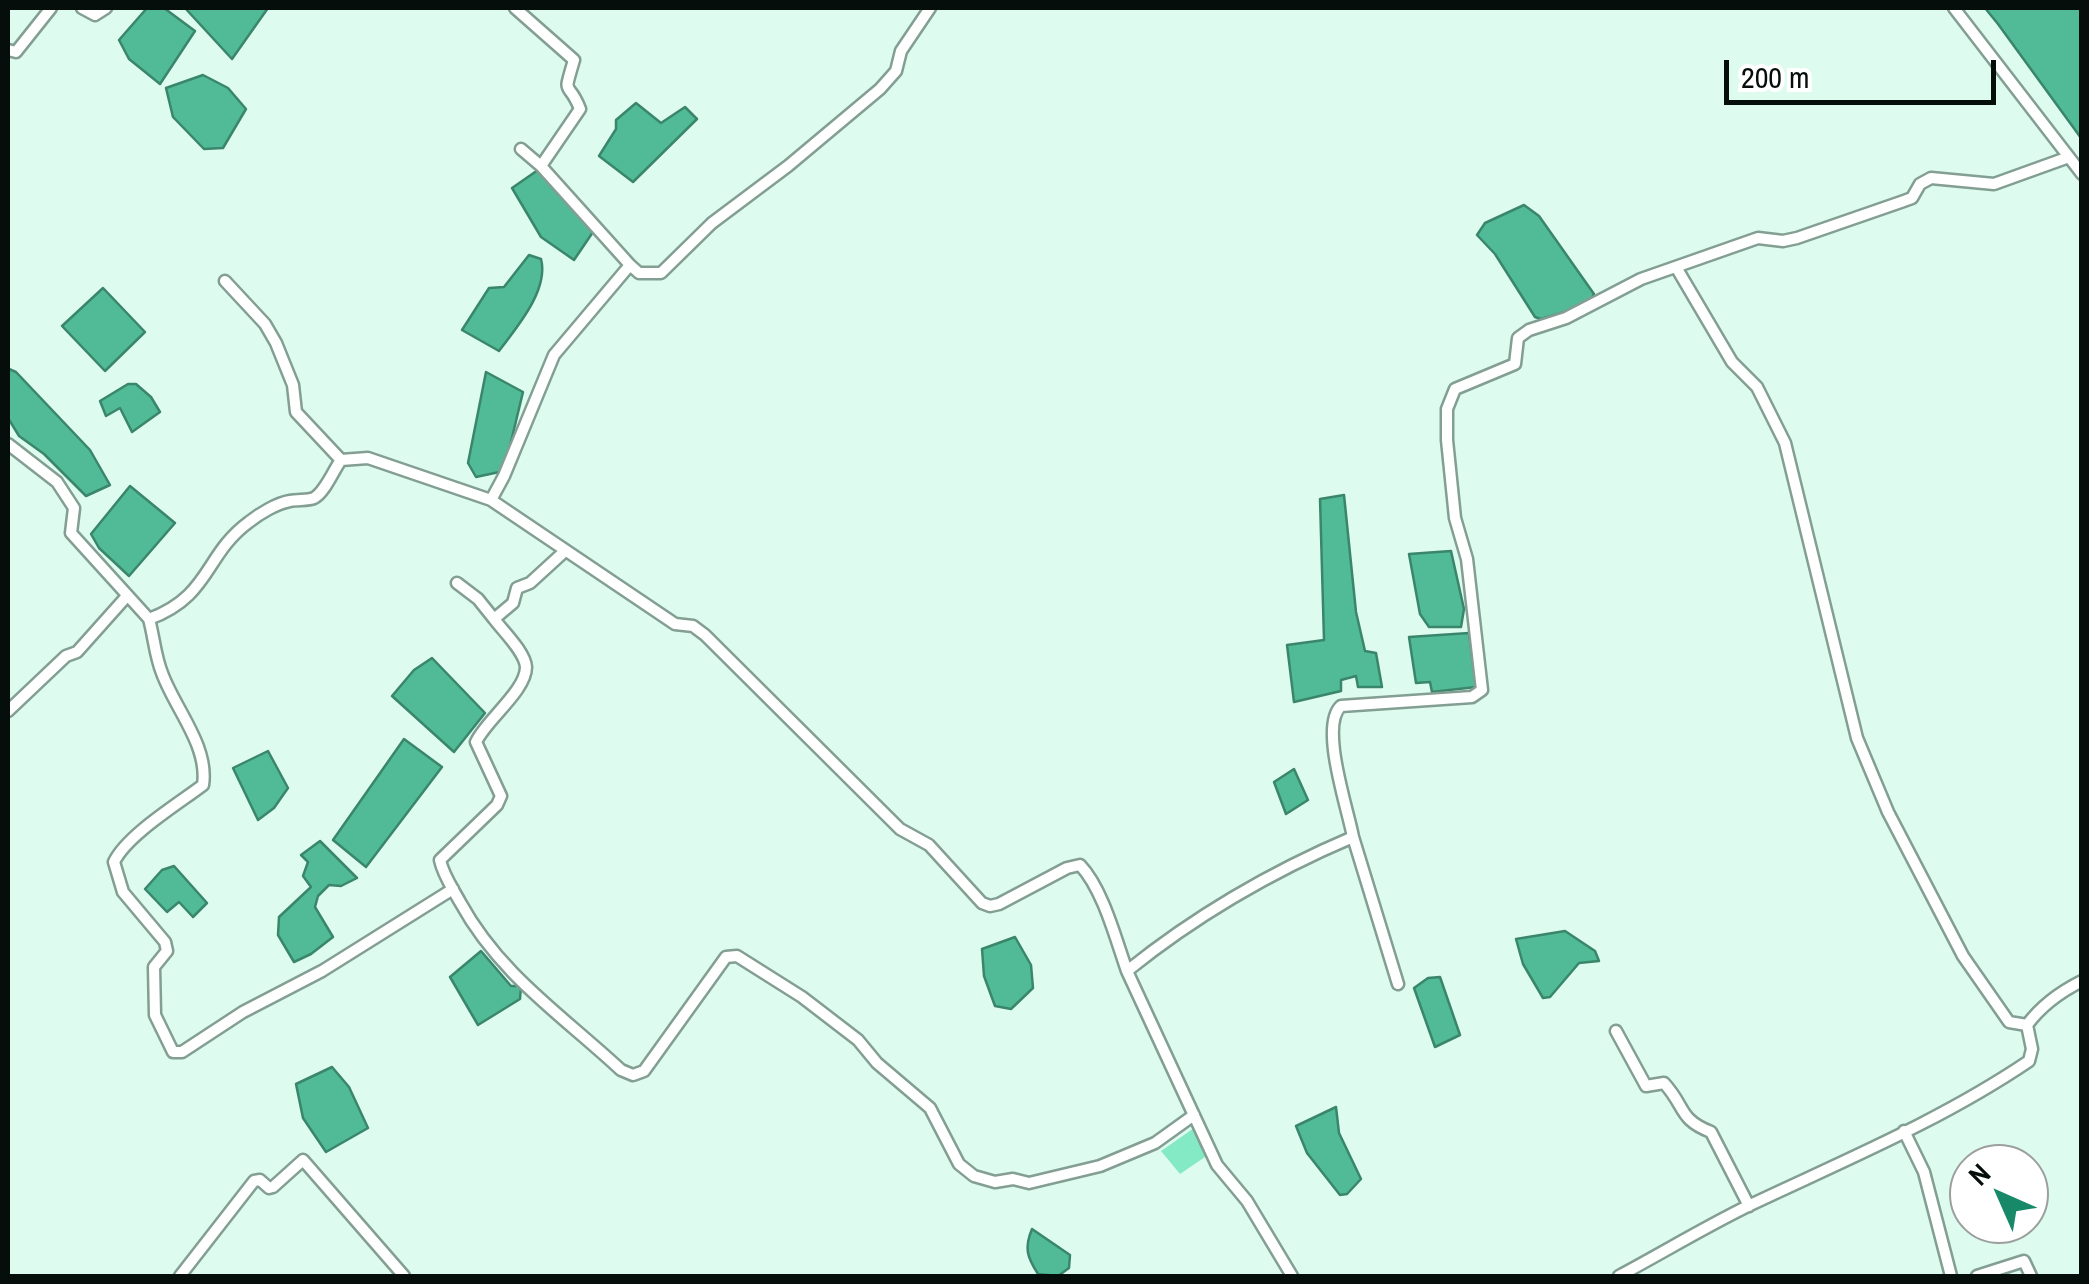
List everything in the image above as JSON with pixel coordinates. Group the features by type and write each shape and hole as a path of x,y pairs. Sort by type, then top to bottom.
{"street":[{"path":"8,50 16,52 23,46 50,8"},
{"path":"82,8 95,15 106,8"},
{"path":"514,8 574,60 566,84 580,109 540,166"},
{"path":"522,149 630,266 639,273 661,273 712,223 847,118 896,70 900,50 930,8"},
{"path":"1954,8 2082,174"},
{"path":"1398,984 1353,837 1338,775 1332,722 1341,706 1472,696 1482,690 1468,559 1453,507 1446,422 1455,389 1515,364 1518,338 1529,330 1566,318 1641,279 1758,238 1797,238 1901,202 1912,198 1920,184 1930,178 1994,184 2069,157"},
{"path":"491,500 554,356 630,266"},
{"path":"1676,267 1732,362 1757,386 1785,443 1857,738 1888,812 1963,956 2009,1022 2027,1025"},
{"path":"225,281 265,324 276,343 293,385 296,412 341,460"},
{"path":"8,444 56,482 74,508 71,533 149,619 161,672 202,756 203,784 147,828 114,862 124,892 165,942 167,951 154,967 156,1015 173,1052 182,1052 243,1012 322,971 453,889"},
{"path":"341,460 368,458 491,500 676,624 693,626 900,829 929,845 982,903 999,904 1080,865 1112,927 1126,971 1217,1165 1246,1201 1292,1276"},
{"path":"149,619 174,608 197,589 230,539 250,522 283,503 312,499 321,492 341,460"},
{"path":"494,619 513,603 517,588 530,583 564,551"},
{"path":"457,583 478,599 526,668 520,683 476,742 501,796 498,805 440,860 453,889 514,978 621,1070 634,1074 644,1071 731,955 802,997 858,1040 930,1108 958,1164 974,1176 994,1182 1013,1179 1029,1183 1100,1166 1155,1144 1194,1115"},
{"path":"8,711 66,656 78,652 127,596"},
{"path":"1126,971 1233,899 1318,850 1353,837"},
{"path":"2027,1025 2061,991 2082,981"},
{"path":"1620,1276 1748,1206 1978,1094 2029,1061 2032,1050 2027,1025"},
{"path":"1616,1032 1646,1086 1664,1084 1674,1094 1684,1117 1698,1129 1712,1132 1748,1206"},
{"path":"1904,1131 1924,1172 1951,1276"},
{"path":"180,1276 254,1181 273,1187 303,1160 404,1276"},
{"path":"1977,1276 2024,1261 2030,1276"}],"shaded area":[{"path":"147,8 164,8 195,31 160,84 129,59 119,40"},
{"path":"185,8 268,8 232,59"},
{"path":"1985,8 2081,8 2081,138 1998,24"},
{"path":"203,75 228,88 246,109 223,148 204,149 173,117 166,88"},
{"path":"636,103 661,123 685,107 697,119 633,182 599,156 616,129 616,120"},
{"path":"538,170 593,232 574,260 541,237 512,188"},
{"path":"1524,205 1539,216 1594,294 1588,305 1541,319 1535,317 1495,254 1477,235 1485,223"},
{"path":"529,255 541,259 540,283 530,308 499,351 462,330 489,288 504,287"},
{"path":"103,288 145,332 105,371 62,326"},
{"path":"9,369 90,450 110,485 86,496 44,454 19,436 8,418"},
{"path":"486,372 523,392 504,471 476,477 468,463"},
{"path":"128,384 136,384 151,397 160,412 132,432 120,408 106,416 100,401"},
{"path":"130,486 175,523 129,576 99,548 91,534"},
{"path":"1344,495 1356,612 1365,651 1376,653 1382,687 1358,687 1356,676 1341,680 1341,691 1294,702 1287,645 1324,640 1320,499"},
{"path":"1451,551 1464,609 1461,627 1429,627 1420,614 1409,554"},
{"path":"1469,633 1476,687 1432,692 1430,682 1416,683 1409,637"},
{"path":"432,658 485,713 454,752 392,696 414,670"},
{"path":"404,739 442,767 366,867 333,840"},
{"path":"268,751 288,788 274,808 258,820 233,768"},
{"path":"1294,769 1308,800 1286,814 1274,782"},
{"path":"320,841 357,878 341,886 329,885 318,896 315,907 333,937 294,962 278,935 279,917 311,887 303,876 308,862 301,855"},
{"path":"174,866 207,903 193,917 179,902 167,912 145,889 162,870"},
{"path":"1565,931 1595,951 1599,961 1579,963 1550,997 1543,998 1523,964 1516,939"},
{"path":"1015,937 1031,965 1033,988 1011,1009 995,1006 984,976 982,949"},
{"path":"481,951 511,986 521,986 520,999 478,1025 450,977"},
{"path":"1440,977 1460,1035 1435,1047 1414,988 1428,978"},
{"path":"332,1067 349,1087 368,1128 326,1152 303,1118 296,1084"},
{"path":"1336,1107 1339,1133 1361,1179 1347,1194 1340,1195 1307,1153 1296,1126"},
{"path":"1194,1128 1205,1157 1180,1174 1161,1151"},
{"path":"1032,1229 1070,1255 1069,1268 1058,1276 1038,1274 1028,1252"}]}
